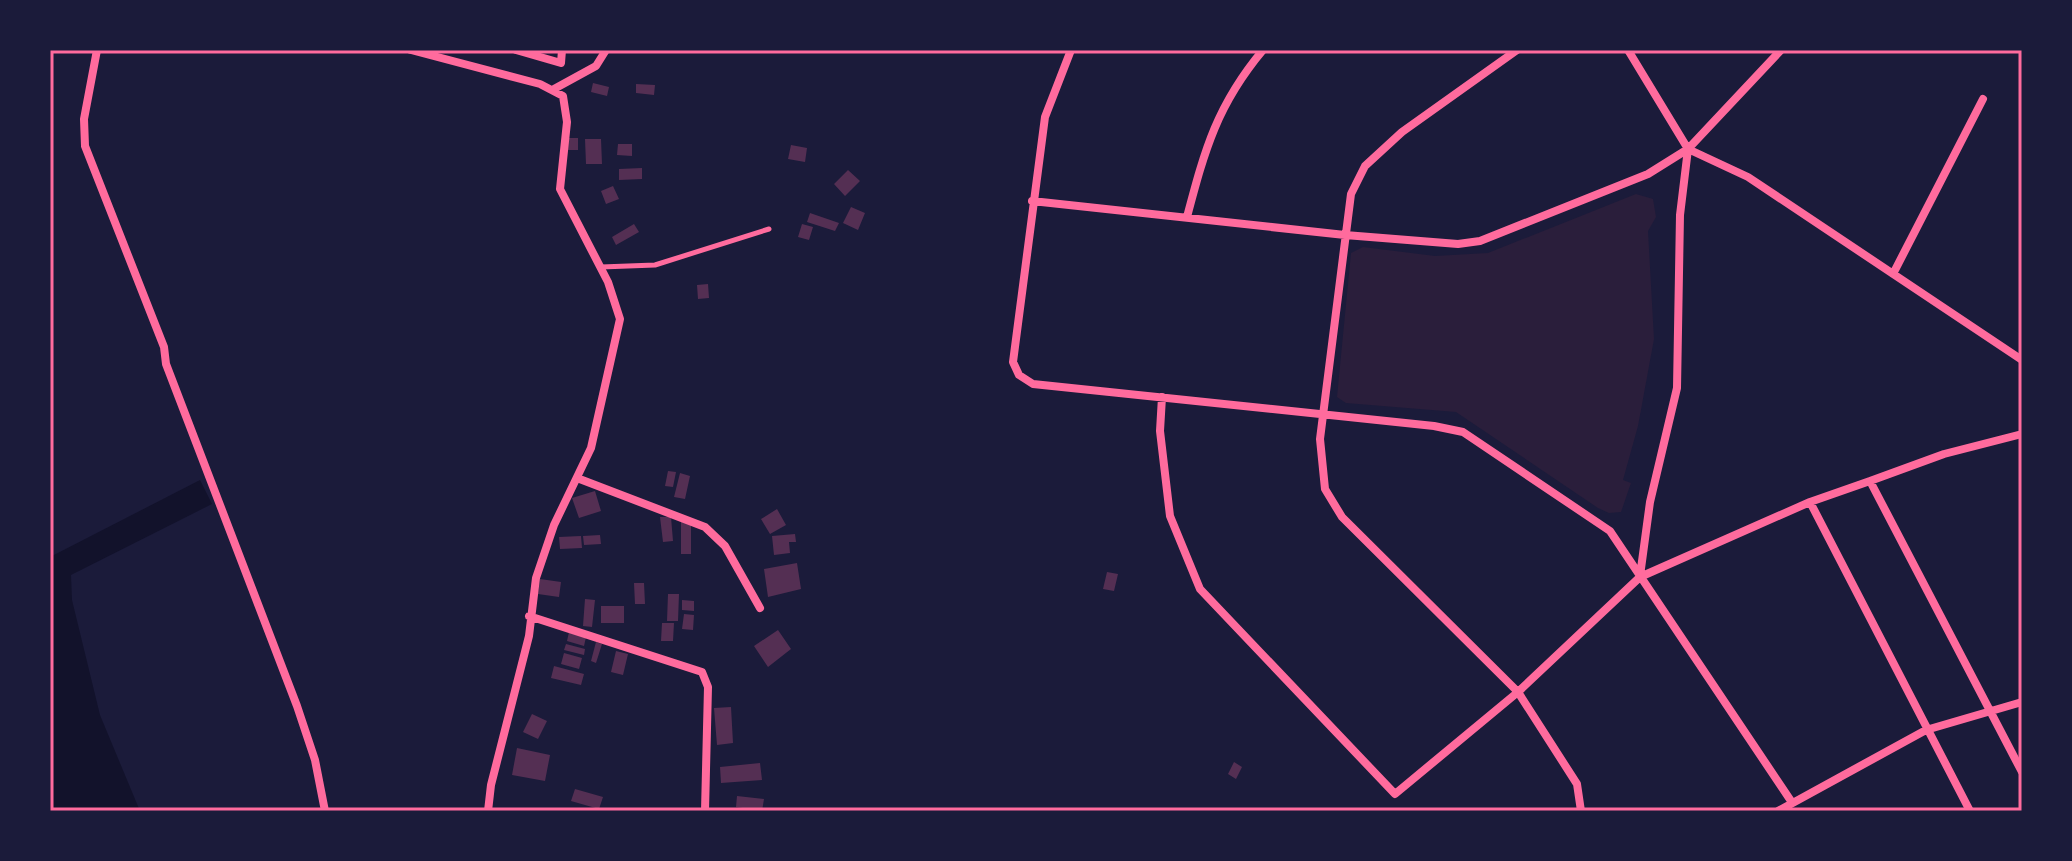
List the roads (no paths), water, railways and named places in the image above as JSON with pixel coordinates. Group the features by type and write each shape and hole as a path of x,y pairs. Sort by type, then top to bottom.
{"street":[{"path":"97,50 84,119 89,160 164,347 166,364 297,706 315,760 325,811"},
{"path":"411,50 554,89 563,96 566,105 560,189 616,299 620,319 591,448 554,525 536,578 522,667 491,785 488,811"},
{"path":"516,50 561,63 562,50"},
{"path":"554,89 596,66 606,50"},
{"path":"1071,50 1045,117 1013,362 1019,375 1033,384 1434,426 1463,432 1610,531 1791,801"},
{"path":"1187,217 1208,138 1236,82 1263,50"},
{"path":"1517,50 1402,132 1365,166 1351,194 1320,439 1325,489 1342,517 1518,692 1577,784 1581,811"},
{"path":"1628,50 1688,149 1748,177 2022,360"},
{"path":"1032,201 1345,235 1458,244 1480,241 1648,174 1688,149 1779,51"},
{"path":"1893,274 1983,99"},
{"path":"1640,577 1650,502 1677,388 1680,215 1688,149"},
{"path":"1162,397 1160,431 1170,516 1200,589 1395,794 1518,692 1640,577 1810,502 1944,454 2022,434"},
{"path":"577,478 705,527 725,546 760,608"},
{"path":"1870,481 2022,772"},
{"path":"1810,502 1970,811"},
{"path":"529,616 702,672 708,687 705,811"},
{"path":"1778,811 1791,801 1926,730 2022,702"}],"lane":[{"path":"600,267 655,265 769,229"}]}
